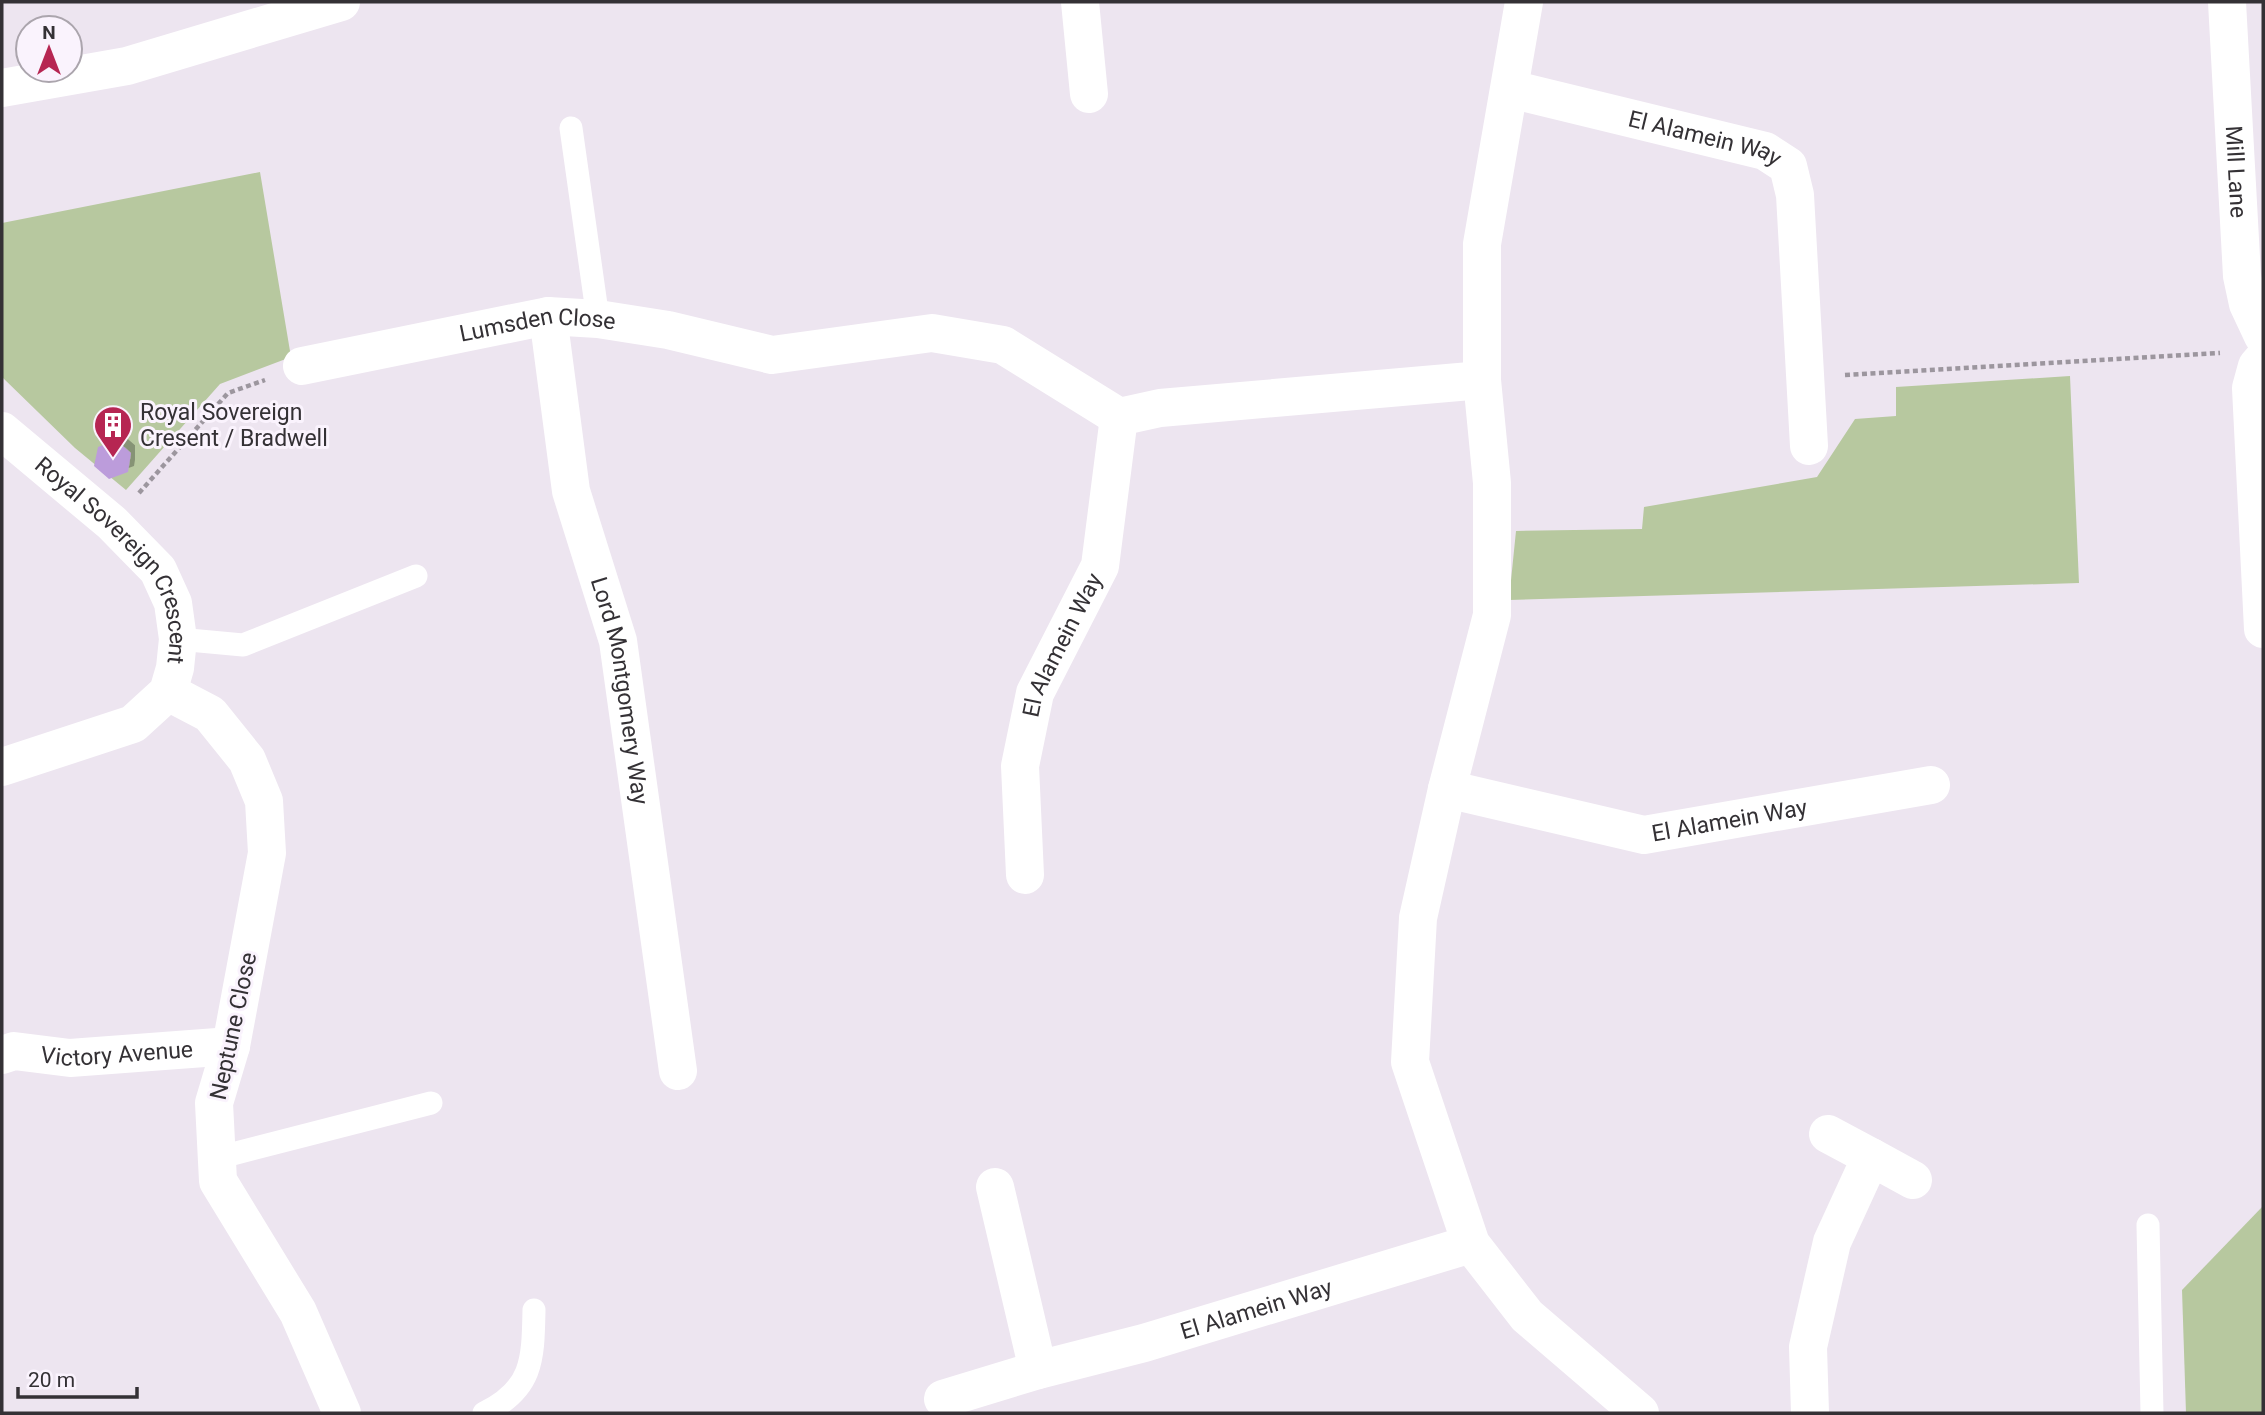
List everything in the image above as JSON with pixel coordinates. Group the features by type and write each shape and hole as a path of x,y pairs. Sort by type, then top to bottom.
{"street":[{"path":"2,88 127,66 341,2"},
{"path":"1080,2 1089,94"},
{"path":"1524,2 1482,244 1482,380 1492,483 1492,615 1447,789 1418,918 1410,1062 1471,1244 1527,1316 1640,1413"},
{"name":"Mill Lane","path":"2227,2 2242,276 2248,304 2263,336"},
{"name":"El Alamein Way","path":"1510,89 1765,151 1788,166 1796,195 1809,446"},
{"name":"Lumsden Close","path":"302,366 548,316 597,319 668,330 772,355 932,333 1003,345 1119,417"},
{"name":"Lord Montgomery Way","path":"548,316 571,491 618,641 678,1071"},
{"path":"2263,359 2257,366 2251,388 2263,629"},
{"path":"1119,417 1160,408 1482,380"},
{"name":"El Alamein Way","path":"1025,875 1020,766 1035,693 1100,566 1119,417"},
{"name":"Royal Sovereign Crescent","path":"2,431 112,523 158,570 173,603 178,639 175,668 168,692 133,724 2,767"},
{"name":"Neptune Close","path":"168,692 210,714 247,760 264,801 267,853 231,1046 214,1103 218,1181 298,1312 342,1413"},
{"name":"El Alamein Way","path":"1447,789 1644,835 1931,785"},
{"name":"Victory Avenue","path":"2,1055 14,1051 70,1058 231,1046"},
{"path":"1828,1134 1913,1180"},
{"path":"1810,1413 1808,1346 1832,1242 1871,1157"},
{"path":"996,1187 1038,1370"},
{"name":"El Alamein Way","path":"943,1399 1038,1370 1144,1343 1471,1244"}],"lane":[{"path":"571,128 597,319"},
{"path":"178,639 243,645 416,576"},
{"path":"217,1158 432,1103"},
{"path":"2148,1225 2152,1413"},
{"path":"484,1413 505,1403 524,1381 533,1358 534,1310"}],"path":[{"path":"1805,378 2222,353"},
{"path":"112,523 229,394 302,366"}],"green space":[{"path":"260,172 291,357 220,384 126,490 75,448 2,377 2,223"},
{"path":"2070,376 2079,583 1509,600 1516,531 1642,529 1644,507 1817,477 1855,419 1896,416 1896,387"},
{"path":"2263,1206 2263,1413 2186,1413 2182,1290"}],"building":[{"name":"Royal Sovereign Cresent / Bradwell","path":"116,440 131,453 128,472 109,479 94,466 98,447"}],"place":[{"name":"Royal Sovereign Cresent / Bradwell","path":"113,459"}]}
